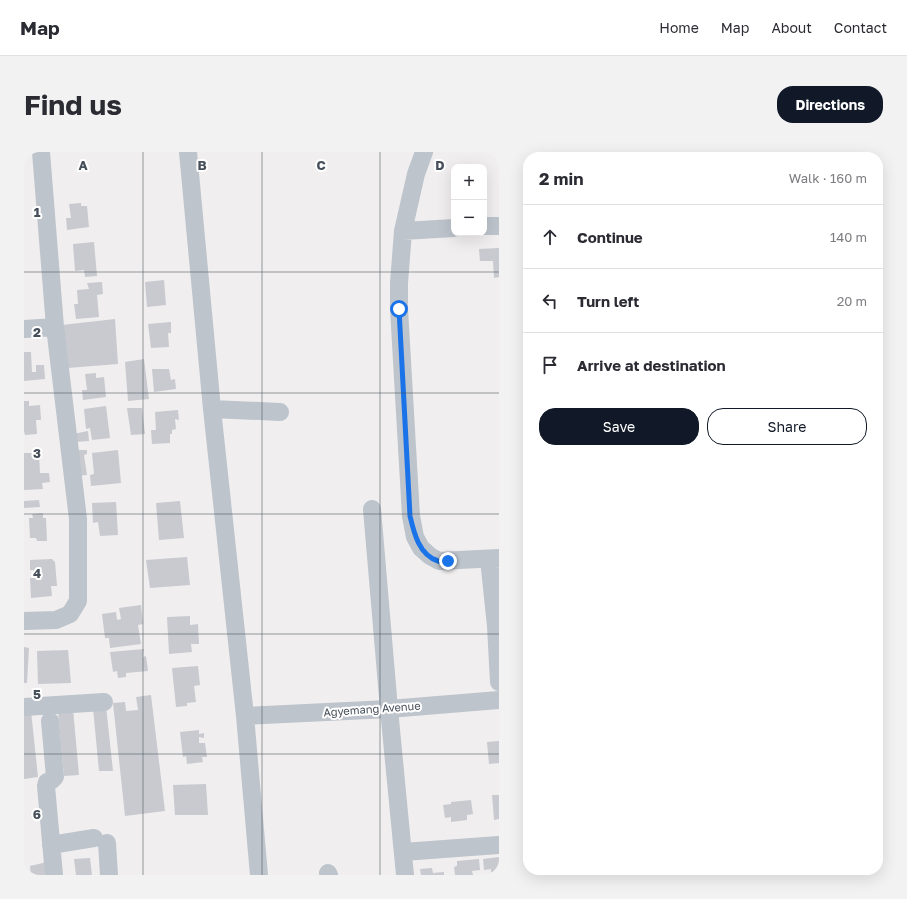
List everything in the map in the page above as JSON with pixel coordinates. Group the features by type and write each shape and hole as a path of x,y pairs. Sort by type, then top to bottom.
{"street":[{"path":"24,621 56,620 70,614 78,601 78,519 55,327 41,152"},
{"path":"188,152 212,409 245,716 259,875"},
{"path":"424,152 416,174 403,231 399,283 399,309 410,516 415,537 421,548 430,556 439,561 494,559 499,682"},
{"path":"487,226 499,226"},
{"path":"403,231 451,228"},
{"path":"24,329 55,327"},
{"path":"212,409 280,412"},
{"path":"372,509 403,868 499,845"},
{"name":"Agyemang Avenue","path":"245,716 389,709 499,700"},
{"path":"24,707 104,702"},
{"path":"50,721 55,777 47,782 46,786 54,875"},
{"path":"52,845 100,841 109,875"}],"building":[{"path":"81,203 81,206 87,206 89,227 67,230 66,218 71,218 69,204"},
{"path":"94,242 97,276 85,277 84,270 75,271 73,244"},
{"path":"499,248 499,277 494,278 493,261 480,261 479,249"},
{"path":"164,280 166,305 147,307 145,282"},
{"path":"102,282 103,294 97,295 99,317 76,319 74,304 78,304 77,290 89,289 87,283"},
{"path":"115,319 118,364 68,368 62,325"},
{"path":"171,322 171,333 168,333 169,347 151,348 148,324"},
{"path":"24,352 31,352 32,372 36,372 36,365 44,365 45,379 24,381"},
{"path":"144,359 149,399 128,401 125,362"},
{"path":"152,369 169,369 171,380 175,379 176,389 154,392"},
{"path":"96,373 96,378 104,377 106,397 83,400 82,390 87,390 85,374"},
{"path":"24,401 29,401 29,406 40,405 41,420 36,420 37,434 25,435"},
{"path":"106,406 110,438 92,440 90,428 86,429 84,409"},
{"path":"127,408 142,408 145,434 131,435"},
{"path":"178,410 179,420 175,419 176,429 172,430 172,434 170,434 170,443 152,444 151,430 156,430 155,412"},
{"path":"88,431 89,441 74,442 73,434"},
{"path":"75,450 87,450 87,454 84,455 87,475 77,476"},
{"path":"118,450 121,483 91,486 90,475 94,474 92,453"},
{"path":"24,453 39,453 40,473 49,473 50,482 42,483 43,489 24,490"},
{"path":"39,500 40,507 24,508 24,501"},
{"path":"180,501 184,538 159,540 156,503"},
{"path":"116,502 118,535 100,536 98,522 93,523 92,503"},
{"path":"43,513 43,518 46,518 47,541 37,541 36,538 30,538 29,518 33,518 32,514"},
{"path":"187,557 190,585 150,588 146,560"},
{"path":"52,559 55,562 57,586 51,586 52,596 31,598 30,578 34,578 33,570 30,570 30,560"},
{"path":"141,605 143,624 138,625 141,644 110,648 109,638 105,638 102,614 116,612 117,620 121,619 119,608"},
{"path":"190,616 190,625 198,624 199,644 191,644 192,652 169,654 167,617"},
{"path":"24,647 29,648 27,683 24,683"},
{"path":"144,649 143,657 146,656 148,671 126,673 126,677 118,678 117,671 113,672 110,652"},
{"path":"68,650 71,683 38,684 37,651"},
{"path":"198,666 200,685 194,686 196,702 187,703 187,706 176,707 172,668"},
{"path":"151,695 165,811 125,816 113,703 125,702 126,711 138,710 136,697"},
{"path":"106,706 113,771 99,771 93,708"},
{"path":"73,709 79,775 64,776 58,711"},
{"path":"31,711 38,777 24,779 24,712"},
{"path":"199,730 199,734 204,733 204,738 199,737 199,743 205,743 207,757 202,757 203,762 187,764 186,756 183,757 180,732"},
{"path":"499,741 499,763 489,764 487,742"},
{"path":"206,784 208,815 175,815 173,785"},
{"path":"492,795 499,795 499,819 494,820"},
{"path":"471,800 473,814 467,815 467,820 451,822 451,817 445,818 443,805 451,804 451,802"},
{"path":"499,857 499,875 491,875 491,869 484,870 483,859"},
{"path":"90,858 92,875 76,875 74,859"},
{"path":"479,859 480,870 472,871 473,875 455,875 454,867 457,866 457,861"},
{"path":"47,862 49,875 31,875 30,866"},
{"path":"432,868 433,873 444,872 444,875 421,875 420,869"}],"route":[{"path":"399,309 410,516 415,537 421,548 430,556 439,561 448,561"}]}
